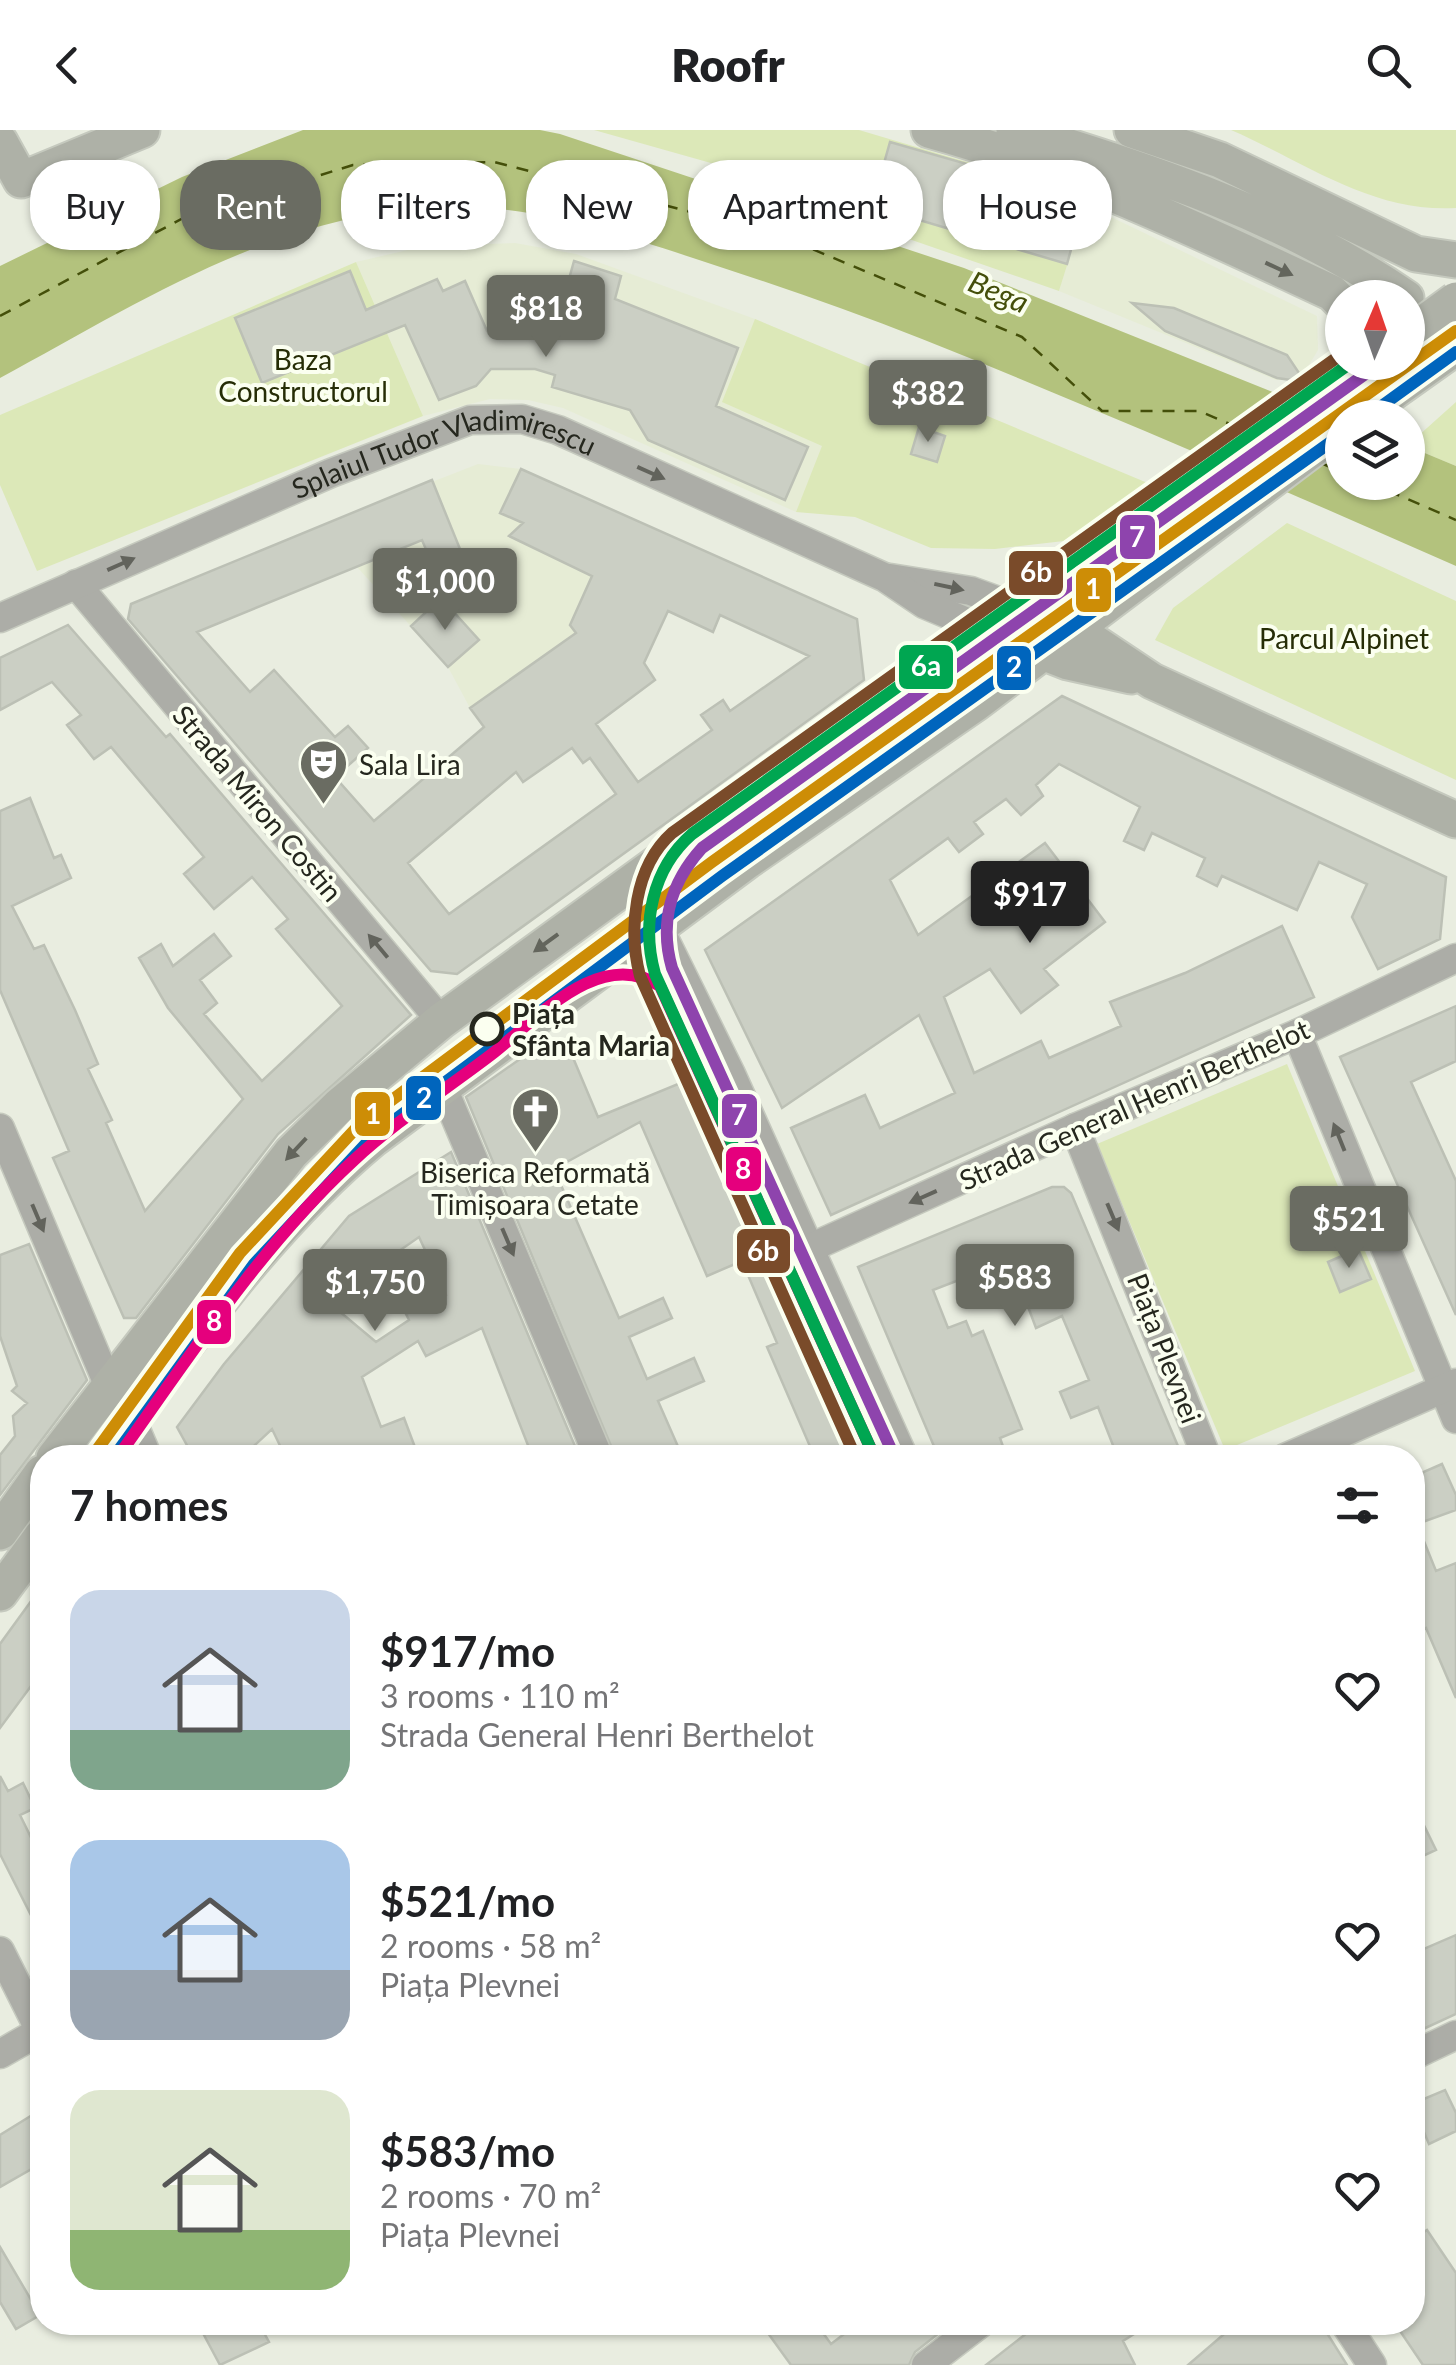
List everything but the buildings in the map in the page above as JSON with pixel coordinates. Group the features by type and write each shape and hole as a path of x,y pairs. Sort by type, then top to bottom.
{"main road":[{"path":"0,142 10,186 142,130"},
{"path":"930,130 1007,151 1111,190 1325,291"},
{"path":"1014,130 1131,165 1206,194 1334,255 1369,280"},
{"path":"1132,130 1220,160 1416,254 1456,260"},
{"path":"0,134 41,156 76,156"},
{"path":"1425,306 1456,300"},
{"path":"1380,400 1447,354"},
{"path":"63,1445 291,1153 338,1106 440,1021 1012,606 1186,496 1346,380"},
{"path":"111,1445 301,1204 372,1139 658,926 976,703 1325,439"},
{"name":"Splaiul Tudor Vladimirescu","path":"1012,606 1069,629 1152,681 1456,820"},
{"name":"Splaiul Tudor Vladimirescu","path":"981,628 1040,652 1152,681"},
{"path":"0,1532 30,1490"},
{"path":"0,1593 30,1552"}],"street":[{"name":"Splaiul Tudor Vladimirescu","path":"0,618 331,473 440,430 490,417 558,430 884,576 924,604 981,628"},
{"name":"Splaiul Tudor Vladimirescu","path":"884,576 971,592 1012,606"},
{"name":"Strada Miron Costin","path":"76,584 440,1021"},
{"path":"658,926 898,1445"},
{"name":"Strada General Henri Berthelot","path":"810,1248 1075,1128 1297,1034 1456,958"},
{"path":"1297,1034 1449,1386 1456,1418"},
{"path":"443,1088 594,1445"},
{"path":"0,1128 108,1384"},
{"name":"Piața Plevnei","path":"1075,1128 1202,1445"},
{"path":"1315,1445 1449,1386"},
{"path":"131,1418 142,1445"},
{"path":"0,1951 30,2009"},
{"path":"0,2054 30,2036"},
{"path":"1425,2050 1456,2036"},
{"path":"926,2365 965,2335"},
{"path":"1352,2335 1372,2365"}],"shaded area":[{"path":"1112,217 1317,316 1318,350 1300,380 1276,380 1059,291 1072,250 1112,250"},
{"path":"506,243 526,245 526,250 576,254 755,319 859,363 796,512 563,408 528,400 490,399 423,416 356,262 408,250 506,250"},
{"path":"478,464 521,469 720,561 691,622 668,611 615,617 655,680 596,724 545,655 470,708 448,667 357,567 337,519"}],"green space":[{"path":"594,130 859,130 960,160 943,160 943,250 1072,250 1059,291 923,244 923,160 700,160"},
{"path":"1231,130 1456,130 1456,208 1425,207 1367,194"},
{"name":"Baza Constructorul","path":"356,262 423,416 37,571 0,485 0,415"},
{"path":"755,319 1150,484 1064,541 995,549 931,548 855,517 796,512 822,446 722,402"},
{"path":"1456,402 1456,466 1425,453 1425,430"},
{"name":"Parcul Alpinet","path":"1287,523 1456,601 1456,780 1155,640 1173,608"},
{"path":"1287,1064 1415,1371 1237,1445 1223,1445 1097,1144"}],"water":[{"path":"303,130 540,130 638,160 526,160 526,213 506,210 506,160 341,160 341,221 321,227 321,160 226,160"},
{"name":"Bega","path":"668,170 688,176 688,250 910,250 964,268 1325,413 1325,500 1425,500 1425,453 1456,466 1456,566 989,366 667,250"},
{"path":"180,178 180,250 250,250 142,300 0,378 0,266 33,250 160,250 160,188"}],"ferry route":[{"path":"0,316 185,217 353,165 494,162 774,233 1022,337 1102,411 1199,411 1244,430"},
{"path":"1321,463 1325,465"},
{"path":"1410,500 1456,520"}],"transit line":[{"name":"1","path":"100,1445 240,1253 361,1123 712,862 1456,331"},
{"name":"6b","path":"850,1445 640,976 635,920 649,863 672,833 1325,366"},
{"name":"6a","path":"869,1445 655,974 649,936 659,880 678,848 692,834 1327,380"},
{"name":"8","path":"126,1445 257,1266 353,1161 570,992 615,975 637,976 660,986 869,1445"}],"tram line":[{"name":"2","path":"1390,400 1456,352"},
{"name":"7","path":"889,1445 672,968 667,935 675,889 702,848 1357,380"},
{"name":"2","path":"122,1445 254,1264 373,1136 722,876 1325,446"}],"place":[{"name":"Sala Lira","path":"324,806"},
{"name":"Piața Sfânta Maria","path":"487,1029"},
{"name":"Biserica Reformată Timișoara Cetate","path":"535,1154"}]}
